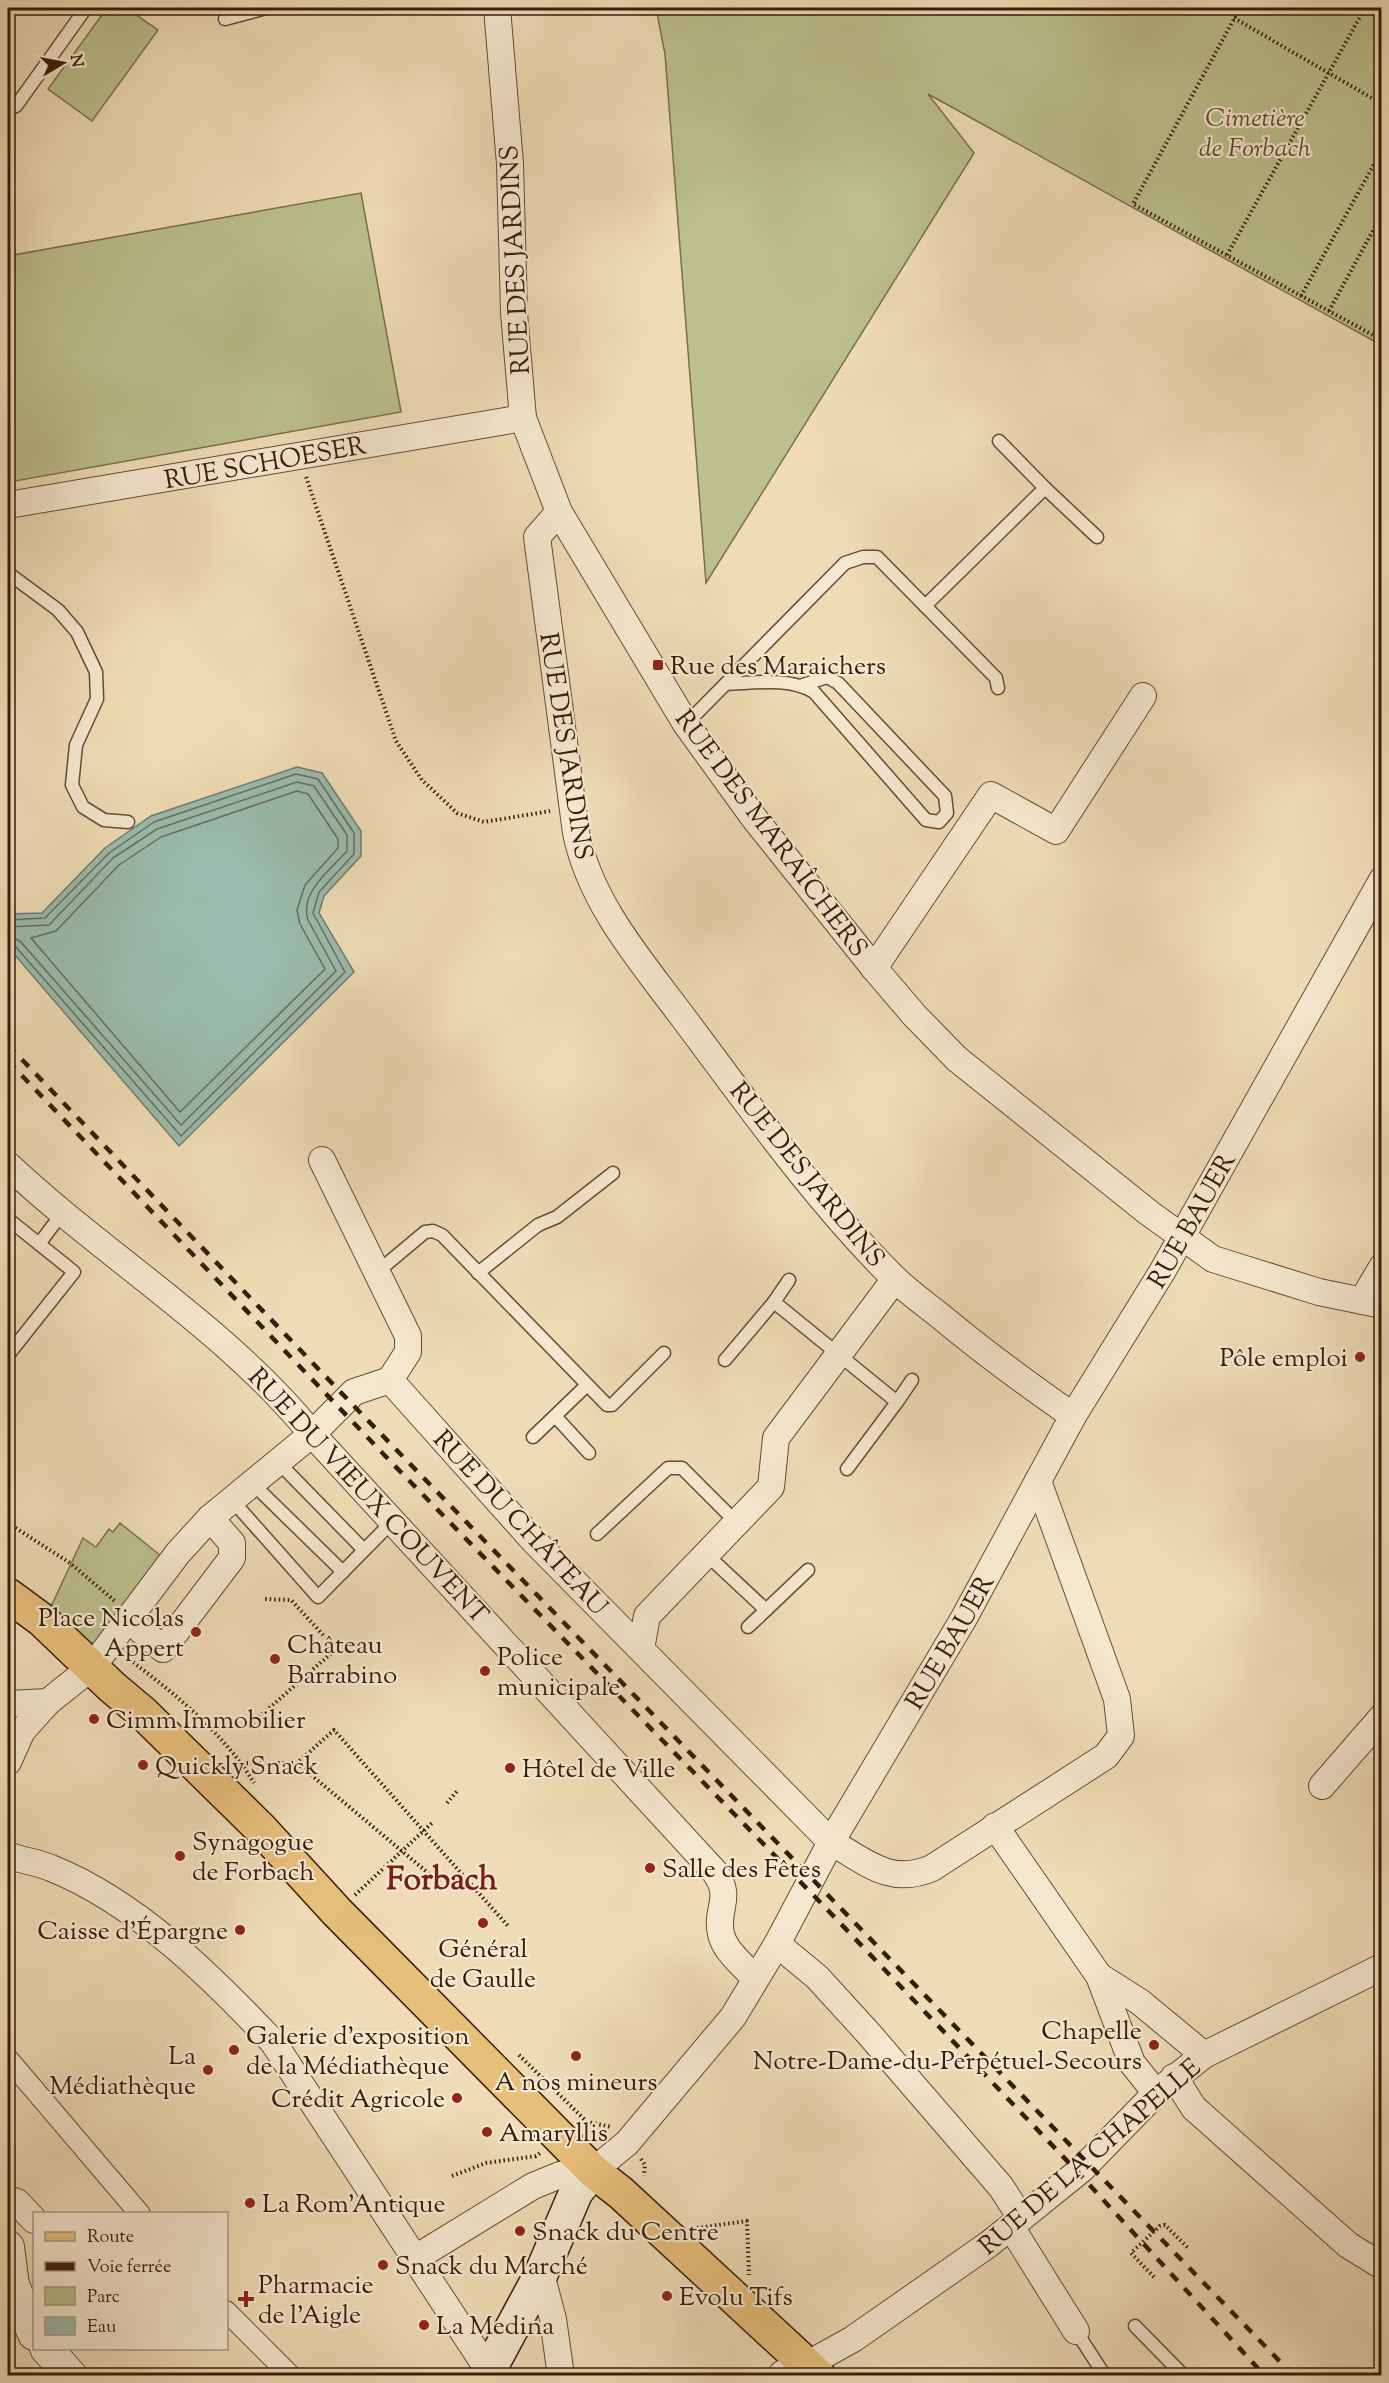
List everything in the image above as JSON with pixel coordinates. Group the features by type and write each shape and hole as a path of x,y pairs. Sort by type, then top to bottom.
{"main road":[{"path":"8,1595 42,1620 101,1655 338,1912 594,2170 621,2193 804,2372"},
{"name":"RUE BAUER","path":"488,2373 541,2274 576,2192 594,2170"}],"street":[{"name":"RUE DES JARDINS","path":"497,8 510,164 514,313 523,418 559,512 537,537 572,807 581,859 596,893 631,947 817,1194 895,1279 996,1362 1073,1416"},
{"name":"RUE SCHOESER","path":"8,505 523,418"},
{"name":"RUE DES MARAÎCHERS","path":"559,512 686,724 753,818 874,968 915,1016 957,1059 1179,1236 1213,1259 1319,1292 1372,1303"},
{"name":"RUE DES MARAÎCHERS","path":"874,968 991,795 1056,831 1143,696"},
{"name":"RUE BAUER","path":"594,2170 627,2143 733,2017 777,1944 831,1842 964,1618 1073,1416 1162,1272 1179,1236 1382,880"},
{"path":"8,1762 22,1731 48,1702 101,1655 131,1618 178,1552 210,1518 312,1434 354,1392 390,1380 410,1344 322,1160"},
{"name":"RUE DU VIEUX COUVENT","path":"11,1177 63,1212 236,1352 285,1400 312,1434 714,1870 724,1888 721,1934 731,1952 755,1978"},
{"path":"1372,1303 1382,1267"},
{"path":"641,1649 646,1616 771,1487 776,1438 895,1279"},
{"name":"RUE DU CHÂTEAU","path":"390,1380 534,1541 831,1842 884,1871 909,1876 932,1868 1106,1756 1121,1736 1117,1699 1038,1481"},
{"path":"131,1618 163,1649 232,1558 232,1543 210,1518"},
{"path":"8,1704 48,1702"},
{"path":"1322,1786 1382,1717"},
{"path":"995,1826 1100,1976 1132,2063 1194,2108 1348,2245 1382,2266"},
{"path":"8,1855 50,1868 114,1902 213,1980 273,2042 488,2373"},
{"path":"777,1944 817,1977 1001,2187 1016,2222 1076,2331"},
{"name":"RUE DE LA CHAPELLE","path":"804,2372 959,2268 1082,2169 1165,2085 1204,2055 1382,1967"},
{"path":"1100,1976 1140,2001 1204,2055"},
{"path":"8,2059 138,2212"},
{"path":"414,2259 533,2186 560,2175 594,2170"},
{"path":"8,2199 17,2202 33,2219"},
{"path":"8,2247 13,2285 33,2318"},
{"path":"541,2274 553,2319 561,2376"},
{"path":"228,2312 287,2374"}],"lane":[{"path":"8,109 16,106 86,8"},
{"path":"225,19 266,8"},
{"path":"999,441 1097,537"},
{"path":"925,606 1045,488"},
{"path":"686,724 845,563 863,557 877,557 996,678 998,688"},
{"path":"8,573 58,609 77,632 96,672 97,699 76,746 72,784 83,807 104,820 128,822"},
{"path":"726,684 785,682 803,685 814,692 926,820 939,822 947,813 945,796 838,683 827,677 803,685"},
{"path":"478,1273 538,1225 557,1217 613,1173"},
{"path":"39,1244 63,1212"},
{"path":"8,1219 74,1272 8,1356"},
{"path":"376,1273 424,1232 433,1231 442,1235 606,1405 612,1405 664,1353"},
{"path":"725,1360 774,1302 789,1280"},
{"path":"774,1302 837,1356 897,1402"},
{"path":"847,1469 912,1380"},
{"path":"533,1437 587,1385"},
{"path":"555,1416 589,1453"},
{"path":"278,1462 364,1550"},
{"path":"597,1534 668,1468 682,1468 737,1523"},
{"path":"252,1483 343,1572"},
{"path":"232,1500 318,1597 393,1521"},
{"path":"706,1554 766,1610"},
{"path":"748,1627 808,1570"},
{"path":"1135,2326 1184,2376"},
{"path":"1076,2331 1105,2376"}],"path":[{"path":"1240,8 1132,204 1382,340"},
{"path":"1227,255 1365,8"},
{"path":"1234,18 1382,104"},
{"path":"1301,296 1382,150"},
{"path":"1329,311 1382,214"},
{"path":"299,456 396,741 422,780 457,813 484,822 572,807"},
{"path":"8,1523 70,1563 131,1618"},
{"path":"249,1726 336,1649 291,1600 264,1599"},
{"path":"101,1655 172,1691 242,1763 259,1791"},
{"path":"297,1763 334,1730 508,1926"},
{"path":"233,1763 297,1763 440,1883"},
{"path":"447,1803 458,1790"},
{"path":"352,1898 433,1822"},
{"path":"350,1884 366,1900"},
{"path":"516,2052 587,2122 609,2124 645,2165 643,2174 647,2182"},
{"path":"452,2176 486,2163 536,2156"},
{"path":"699,2236 690,2229 747,2221 749,2281 741,2273"},
{"path":"1154,2277 1131,2253 1160,2226 1165,2225 1172,2230 1188,2248"}],"green space":[{"path":"107,8 126,8 158,30 92,121 48,89"},
{"name":"Cimetière de Forbach","path":"656,8 1381,8 1381,345 928,94 974,153 706,583 665,54"},
{"path":"361,193 401,412 15,481 8,440 8,256"},
{"path":"120,1523 171,1564 97,1655 48,1613 83,1538 96,1547 109,1529 113,1532"}],"water":[{"path":"297,767 322,773 361,831 361,856 324,896 319,913 354,972 179,1146 8,947 8,914 42,913 105,848 151,816"}],"railway":[{"path":"8,1045 351,1403 1294,2376"},
{"path":"8,1061 392,1463 820,1902 1073,2167 1265,2376"}],"place":[{"name":"Rue des Maraichers","path":"658,665"},
{"name":"Pôle emploi","path":"1360,1357"},
{"name":"Place Nicolas Appert","path":"196,1632"},
{"name":"Château Barrabino","path":"275,1659"},
{"name":"Police municipale","path":"485,1671"},
{"name":"Cimm Immobilier","path":"94,1719"},
{"name":"Quickly Snack","path":"143,1765"},
{"name":"Hôtel de Ville","path":"510,1768"},
{"name":"Synagogue de Forbach","path":"180,1856"},
{"name":"Salle des Fêtes","path":"650,1868"},
{"name":"Général de Gaulle","path":"483,1923"},
{"name":"Caisse d'Épargne","path":"240,1930"},
{"name":"Chapelle Notre-Dame-du-Perpétuel-Secours","path":"1154,2045"},
{"name":"Galerie d'exposition de la Médiathèque","path":"234,2050"},
{"name":"A nos mineurs","path":"576,2056"},
{"name":"La Médiathèque","path":"208,2070"},
{"name":"Crédit Agricole","path":"457,2098"},
{"name":"Amaryllis","path":"487,2132"},
{"name":"La Rom'Antique","path":"250,2203"},
{"name":"Snack du Centre","path":"520,2231"},
{"name":"Snack du Marché","path":"383,2265"},
{"name":"Evolu Tifs","path":"667,2296"},
{"name":"Pharmacie de l'Aigle","path":"246,2299"},
{"name":"La Medina","path":"424,2325"}],"district":[{"name":"Forbach","path":"442,1878"}]}
